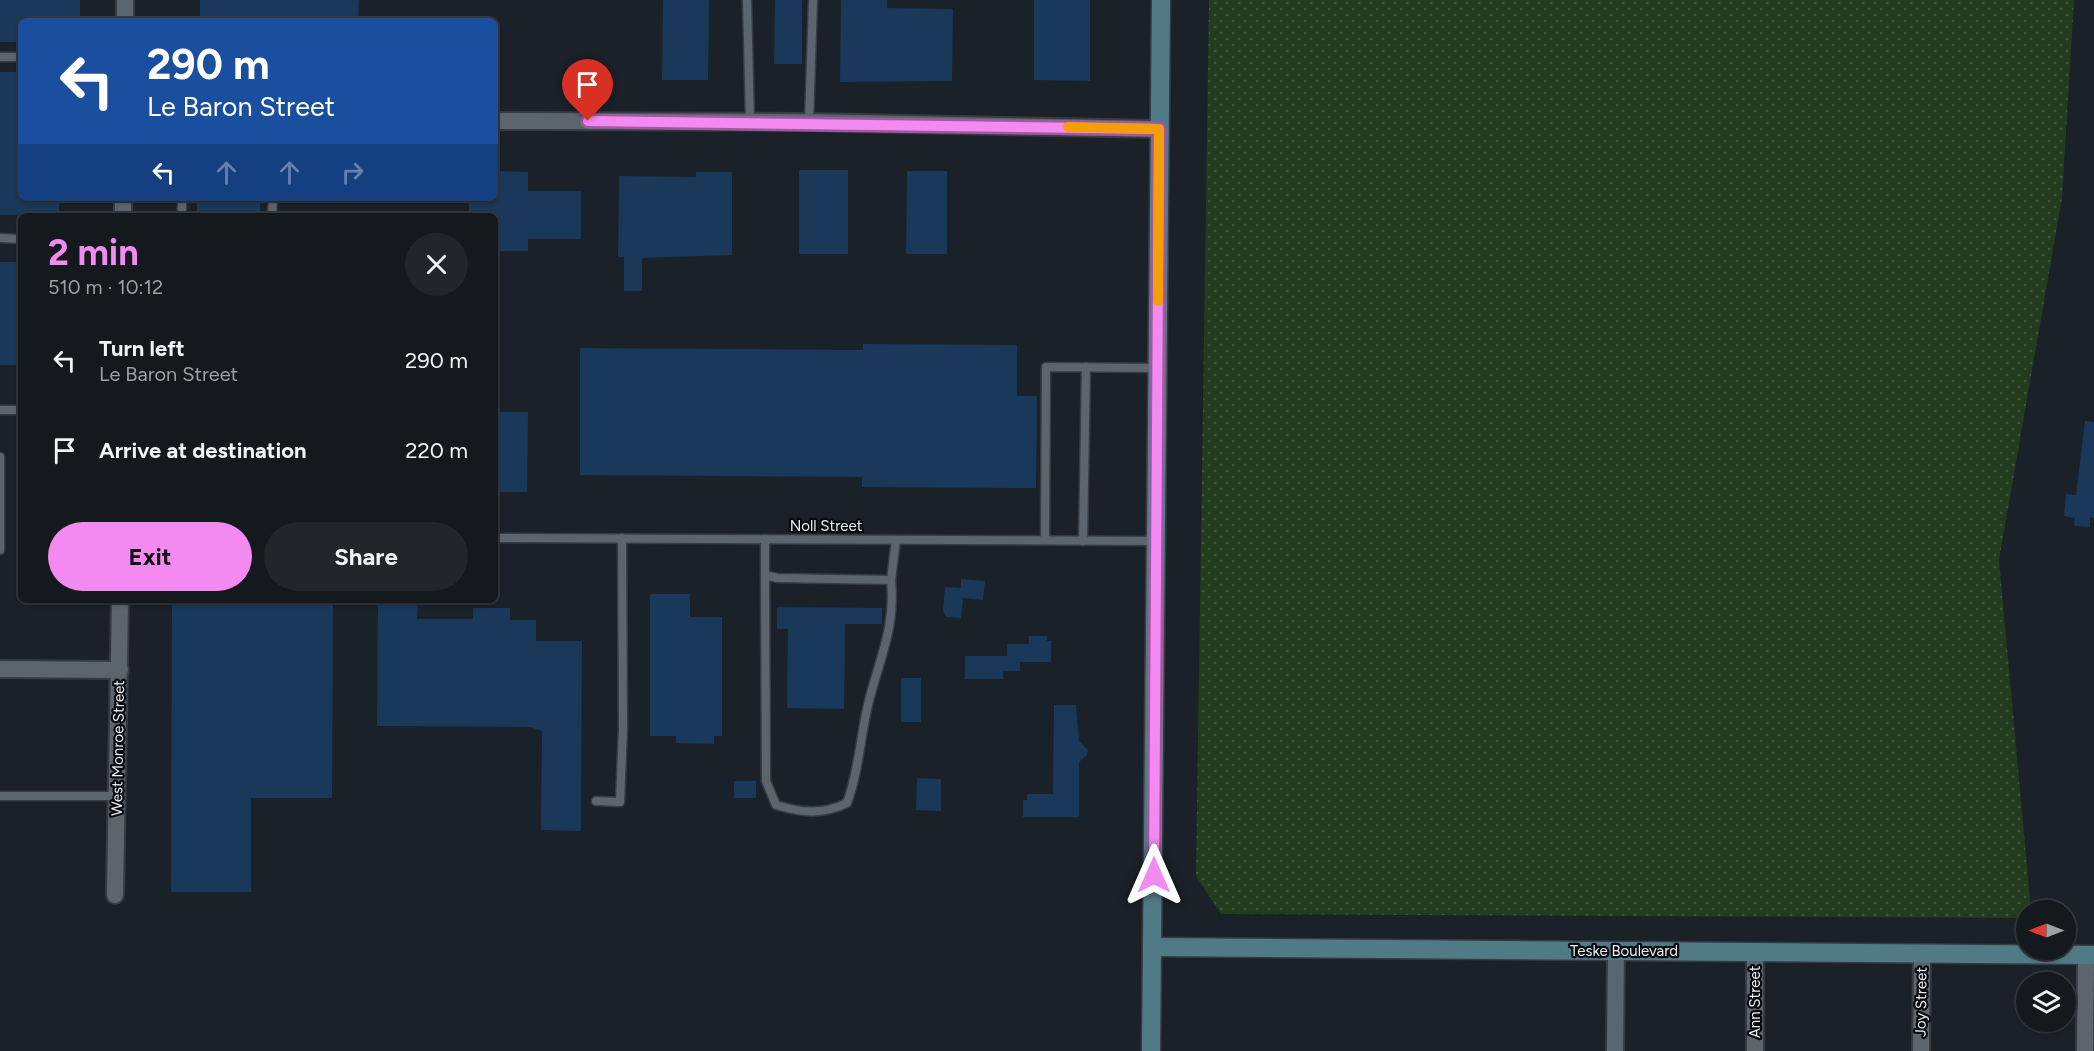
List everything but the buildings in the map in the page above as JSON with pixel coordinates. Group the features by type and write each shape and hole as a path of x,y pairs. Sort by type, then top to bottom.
{"main road":[{"path":"1151,1051 1161,0"},
{"name":"Teske Boulevard","path":"1153,947 2090,955"}],"street":[{"path":"125,0 125,18"},
{"path":"498,121 809,122 1159,129"},
{"name":"West Monroe Street","path":"115,895 120,603"},
{"path":"0,669 120,670"},
{"path":"1615,1051 1616,951"},
{"name":"Ann Street","path":"1755,952 1755,1051"},
{"name":"Joy Street","path":"1921,1051 1922,953"},
{"path":"2085,1051 2090,955"}],"lane":[{"path":"747,0 750,122"},
{"path":"809,122 813,0"},
{"path":"0,57 18,57"},
{"path":"0,238 18,238"},
{"path":"1045,540 1046,367 1158,368"},
{"path":"1083,541 1086,367"},
{"path":"0,410 18,410"},
{"path":"0,457 0,550"},
{"name":"Noll Street","path":"498,538 1156,541"},
{"path":"596,801 620,802 623,728 622,538"},
{"path":"765,539 766,781 776,805 798,812 828,812 847,803 856,780 868,705 888,636 894,606 891,580 896,540"},
{"path":"765,575 777,578 891,580"},
{"path":"0,795 117,796"}],"green space":[{"path":"1209,0 2074,0 2062,198 1999,560 2030,900 2016,900 2016,918 1221,914 1196,876"}],"slow traffic":[{"path":"1068,127 1159,129 1158,301"}],"route":[{"path":"588,121 809,122 1159,129 1154,875"}]}
